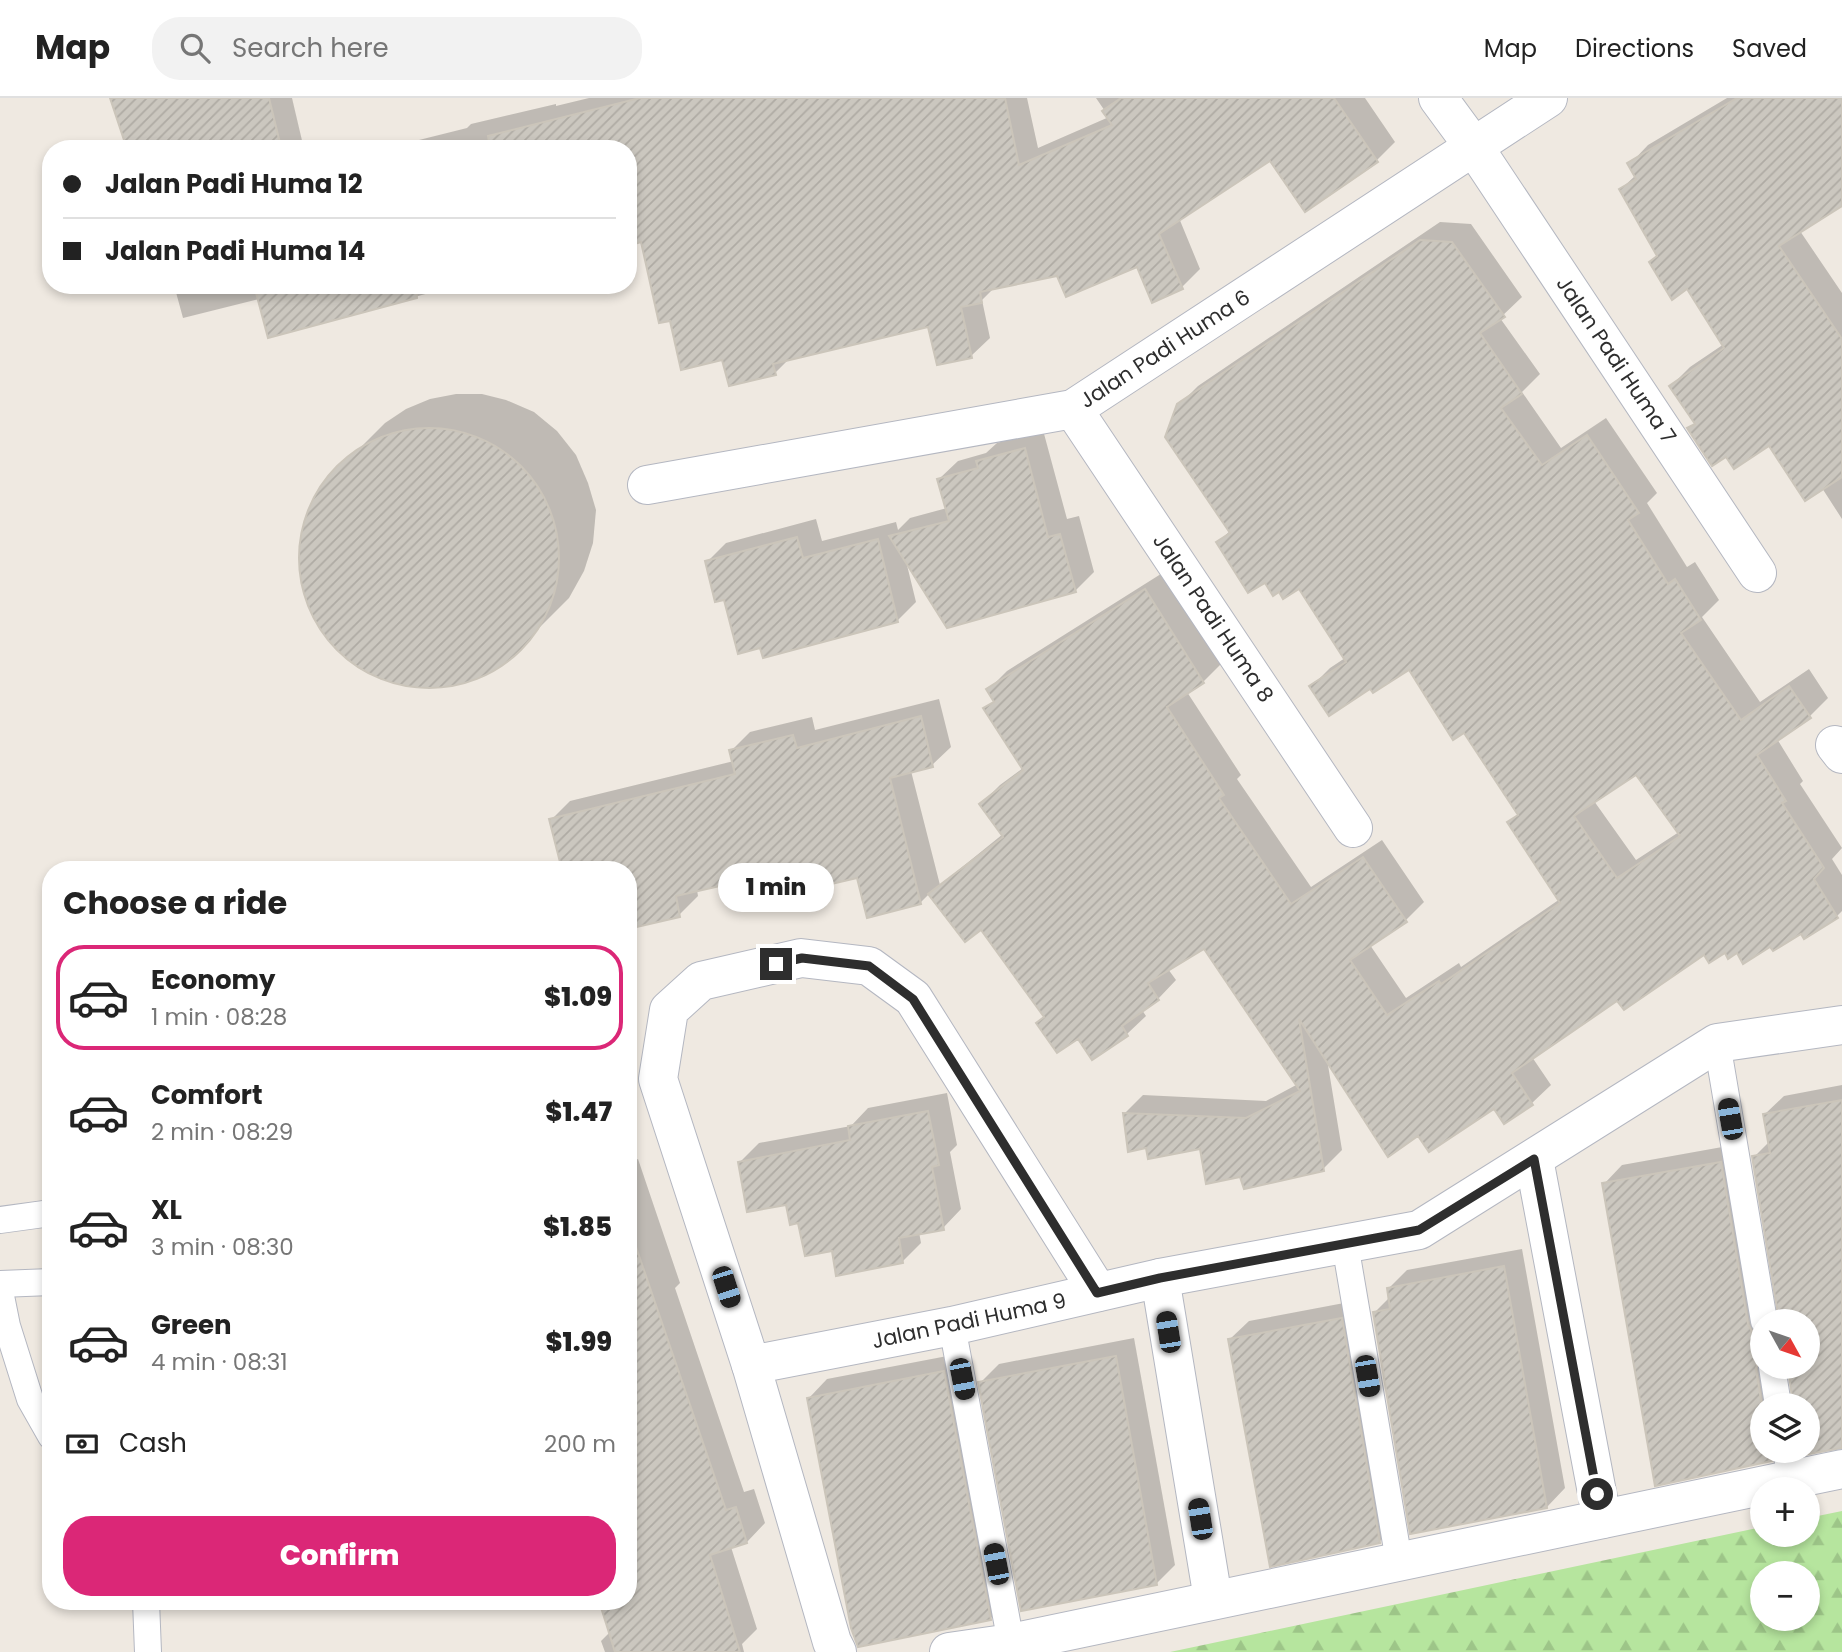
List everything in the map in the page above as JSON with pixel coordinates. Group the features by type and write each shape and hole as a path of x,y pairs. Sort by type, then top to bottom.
{"street":[{"name":"Jalan Padi Huma 7","path":"1438,98 1474,147 1757,573"},
{"name":"Jalan Padi Huma 6","path":"647,485 1073,409 1548,98"},
{"name":"Jalan Padi Huma 8","path":"1073,409 1353,828"},
{"path":"837,1652 751,1365 658,1079 669,1010 701,981 802,958 869,966 913,999 1097,1293"},
{"name":"Jalan Padi Huma 9","path":"751,1365 952,1326 1160,1278 1419,1230 1717,1043 1842,1025"},
{"path":"1534,1159 1602,1519"},
{"path":"1160,1278 1213,1599"},
{"path":"950,1652 1011,1643 1602,1519 1788,1465 1842,1469"}],"lane":[{"path":"1717,1043 1762,1309"},
{"path":"0,1220 42,1214"},
{"path":"1345,1244 1399,1561"},
{"path":"0,1284 42,1282"},
{"path":"0,1291 7,1326 30,1399 42,1420"},
{"path":"952,1326 1011,1643"},
{"path":"146,1610 148,1652"}],"green space":[{"path":"1842,1511 1842,1652 1170,1652 1750,1530 1750,1547 1820,1547 1820,1516"}],"building":[{"path":"110,98 269,98 279,140 124,140"},
{"path":"640,98 1005,98 1019,165 1112,125 1102,111 1121,98 1334,98 1378,162 1305,212 1270,161 1159,234 1183,289 1152,303 1137,267 1066,297 1057,276 980,292 982,303 961,307 972,358 937,365 928,327 773,364 776,375 729,386 722,360 681,370 670,321 659,323 641,242 637,243 637,140 489,140 488,136"},
{"path":"1737,98 1842,98 1842,206 1779,246 1842,339 1842,477 1805,501 1769,446 1734,469 1726,457 1712,466 1687,428 1695,424 1669,386 1724,348 1687,289 1672,300 1649,262 1657,256 1619,189 1636,179 1627,163"},
{"path":"1420,240 1452,242 1505,317 1480,333 1522,394 1501,408 1542,465 1587,435 1639,513 1628,520 1668,584 1675,579 1701,620 1681,633 1741,720 1789,686 1811,718 1757,755 1786,801 1782,803 1824,868 1814,879 1838,918 1804,939 1801,934 1773,951 1770,947 1743,964 1737,953 1728,959 1725,953 1709,963 1704,955 1624,1010 1617,1001 1512,1073 1533,1105 1504,1124 1494,1109 1429,1152 1418,1136 1388,1157 1299,1019 1324,1171 1244,1189 1240,1177 1206,1184 1200,1149 1148,1159 1146,1148 1128,1152 1123,1113 1246,1118 1300,1091 1204,949 1148,983 1159,1000 1122,1026 1128,1036 1092,1060 1078,1039 1057,1053 1036,1023 1044,1017 981,930 965,942 928,894 1003,837 979,804 1023,770 983,708 994,702 986,689 1145,589 1204,683 1167,707 1224,795 1219,798 1291,904 1363,857 1407,922 1350,960 1387,1015 1439,981 1441,984 1560,903 1507,822 1518,815 1464,733 1453,740 1409,670 1373,693 1370,689 1329,716 1309,686 1346,662 1299,589 1283,599 1279,592 1273,596 1265,583 1248,593 1216,542 1230,533 1165,437 1177,404","holes":["1636,775 1680,836 1617,878 1574,816"]},
{"path":"256,294 417,294 417,298 268,338"},
{"path":"429,428 479,438 501,450 521,466 537,486 549,508 559,558 549,608 537,630 521,650 501,666 479,678 429,688 379,678 357,666 337,650 321,630 309,608 299,558 309,508 321,486 337,466 357,450 379,438"},
{"path":"1025,448 1048,537 1060,534 1076,592 947,628 889,536 949,521 937,479 978,468 976,461"},
{"path":"797,537 803,558 878,539 898,622 763,658 760,648 738,654 724,600 715,602 705,561"},
{"path":"921,716 933,767 890,778 921,904 867,918 857,878 801,891 795,869 676,896 680,917 637,927 637,861 560,861 549,819 735,774 729,750 793,735 797,748"},
{"path":"1842,1100 1842,1448 1820,1452 1820,1393 1791,1393 1790,1379 1820,1379 1820,1309 1777,1309 1752,1156 1770,1153 1763,1114"},
{"path":"928,1111 939,1165 932,1167 944,1230 899,1238 903,1263 836,1276 832,1251 805,1256 798,1223 790,1225 786,1205 747,1212 738,1162 850,1140 848,1126"},
{"path":"1721,1162 1750,1328 1750,1379 1758,1379 1760,1393 1750,1393 1750,1463 1763,1463 1655,1486 1602,1183"},
{"path":"637,1250 726,1510 736,1507 747,1543 710,1555 740,1652 615,1652 602,1610 637,1610"},
{"path":"1504,1266 1547,1508 1410,1534 1373,1312 1390,1309 1387,1288"},
{"path":"1342,1318 1380,1543 1270,1567 1228,1339"},
{"path":"1116,1356 1157,1585 1021,1611 978,1382"},
{"path":"944,1371 991,1620 858,1647 851,1628 807,1398"}],"route":[{"path":"776,964 802,958 869,966 913,999 1097,1293 1160,1278 1419,1230 1534,1159 1597,1494"}]}
